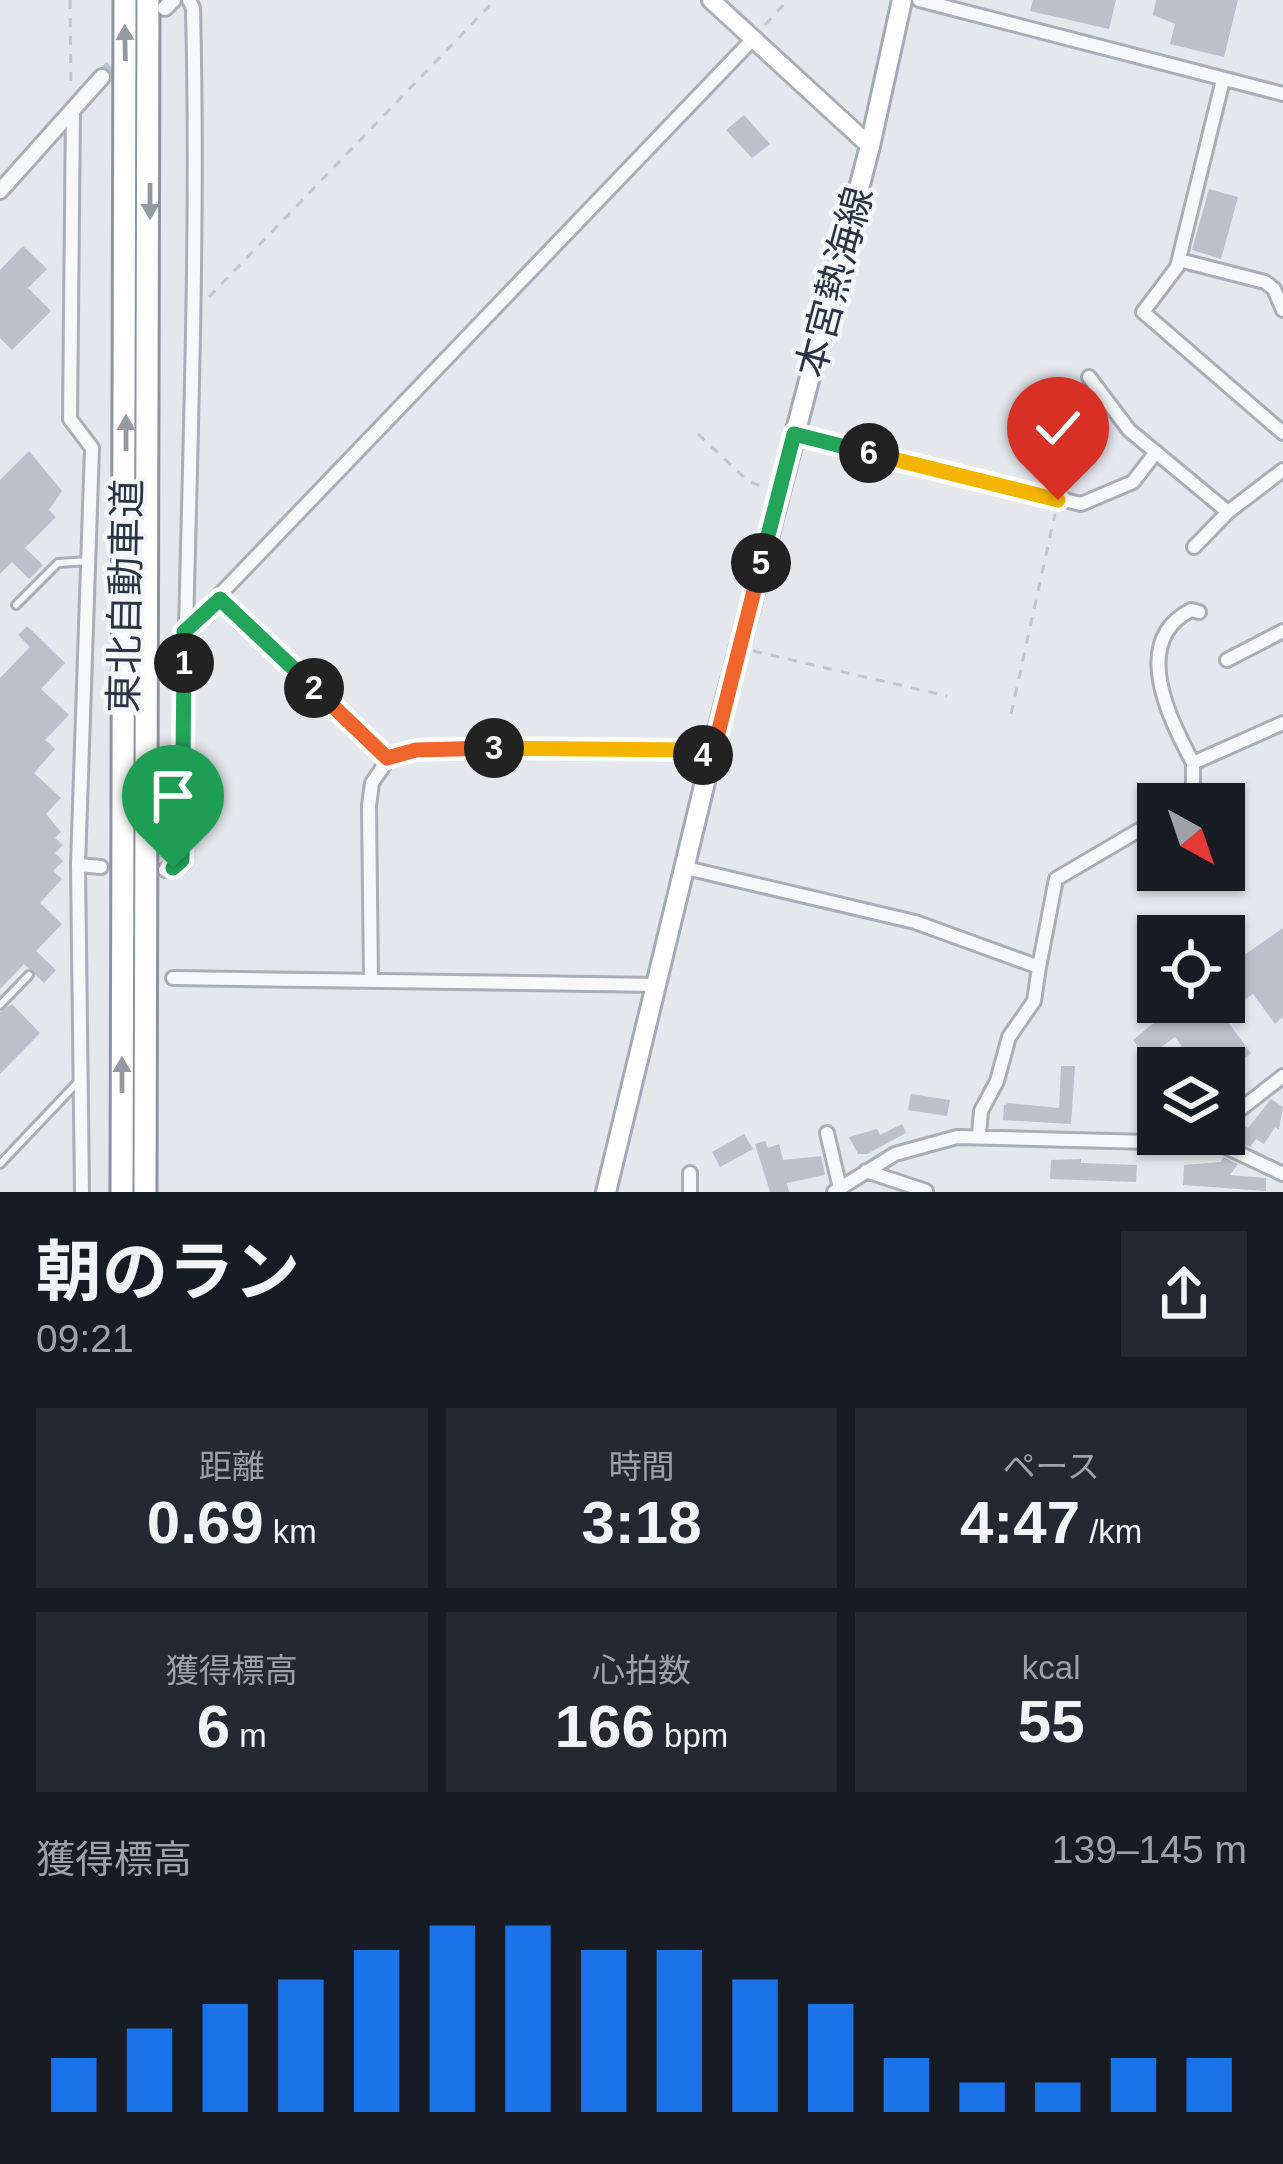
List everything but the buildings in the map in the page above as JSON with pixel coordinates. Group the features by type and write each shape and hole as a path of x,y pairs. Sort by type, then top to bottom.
{"highway":[{"name":"東北自動車道","path":"122,1192 124,0"},
{"name":"東北自動車道","path":"145,1192 162,3"}],"main road":[{"path":"711,0 870,146"},
{"name":"本宮熱海線","path":"606,1192 739,648 870,146 902,0"}],"street":[{"path":"166,870 182,860 184,632 198,212 189,0"},
{"path":"919,0 1283,94"},
{"path":"184,632 753,39"},
{"path":"0,191 101,76"},
{"path":"1223,80 1179,260 1143,308 1145,316 1283,433"},
{"path":"74,108 70,418 92,448 78,865 82,1192"},
{"path":"1179,260 1265,282 1283,310"},
{"path":"1089,377 1120,420 1228,512"},
{"path":"794,434 1081,504 1133,482 1156,452"},
{"path":"1194,547 1228,512 1283,470"},
{"path":"220,599 387,758"},
{"path":"1193,783 1192,763 1155,663 1170,624 1191,610 1199,612"},
{"path":"1227,660 1283,631"},
{"path":"1192,763 1283,723"},
{"path":"371,980 369,806 372,783 387,758 435,748 686,750 712,757"},
{"path":"979,1135 981,1111 997,1081 1009,1036 1034,1001 1056,879 1137,831"},
{"path":"78,865 101,867"},
{"path":"686,868 915,922 1039,968"},
{"path":"173,978 657,985"},
{"path":"1245,1106 1283,1076"},
{"path":"827,1133 837,1190 895,1154 933,1141 979,1135 1137,1142"},
{"path":"1245,1155 1283,1174"},
{"path":"866,1172 926,1191"},
{"path":"690,1173 690,1192"}],"lane":[{"path":"16,605 58,563 89,561"},
{"path":"0,1004 29,975"},
{"path":"0,1165 79,1081"}],"path":[{"path":"70,0 74,108"},
{"path":"195,307 495,0"},
{"path":"753,39 788,0"},
{"path":"698,434 748,481 779,490"},
{"path":"1011,715 1058,500"},
{"path":"739,648 947,696"}],"tunnel":[{"path":"102,77 149,25"}],"route":[{"path":"173,868 182,860 184,632 220,599 387,758 435,748 686,750 712,757 794,434 1058,500"}]}
